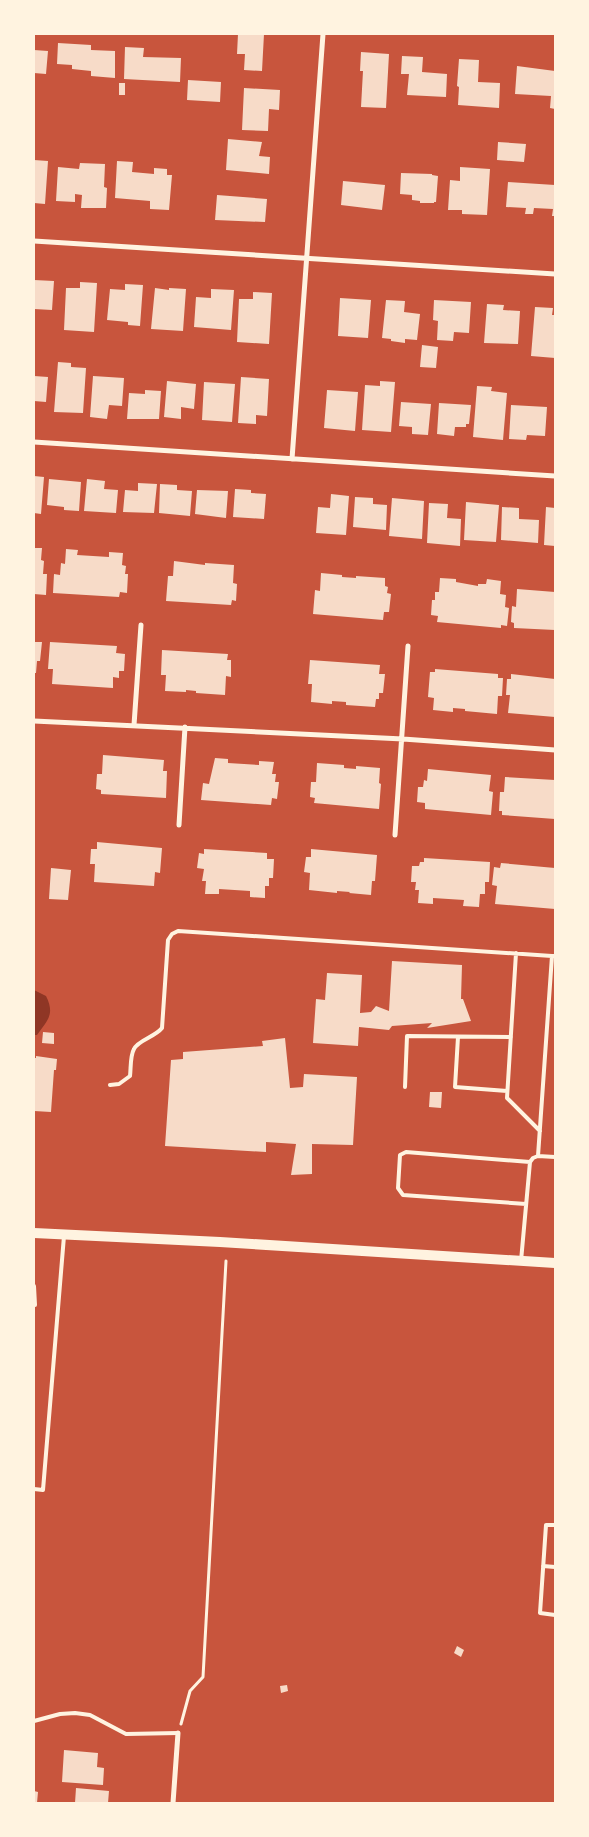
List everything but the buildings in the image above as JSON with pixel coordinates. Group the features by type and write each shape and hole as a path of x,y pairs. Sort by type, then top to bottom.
{"main road":[{"path":"34,1233 555,1263"}],"street":[{"path":"292,459 323,34"},
{"path":"34,241 555,274"},
{"path":"34,442 555,476"},
{"path":"134,726 141,625"},
{"path":"395,835 408,646"},
{"path":"34,721 403,739 555,750"},
{"path":"179,824 185,727"},
{"path":"173,1803 178,1733"}],"lane":[{"path":"110,1085 119,1084 130,1076 134,1049 139,1043 158,1033 162,1028 168,940 172,934 178,931 554,956 548,1006 538,1156"},
{"path":"516,953 507,1098 540,1131"},
{"path":"548,1006 555,1007"},
{"path":"405,1087 407,1036 510,1037"},
{"path":"458,1037 455,1087 507,1091"},
{"path":"526,1204 403,1196 398,1188 400,1155 406,1152 530,1162"},
{"path":"522,1261 530,1162 538,1156 555,1157"},
{"path":"34,1489 43,1490 64,1234"},
{"path":"34,1286 35,1305"},
{"path":"555,1525 546,1525 540,1613 555,1615"},
{"path":"543,1566 555,1567"},
{"path":"34,1721 60,1714 75,1713 90,1715 126,1734 178,1733"}],"path":[{"path":"178,1733 190,1691 203,1677 226,1261"}],"shaded area":[{"path":"34,990 46,996 50,1008 49,1017 37,1035 34,1035"}]}
